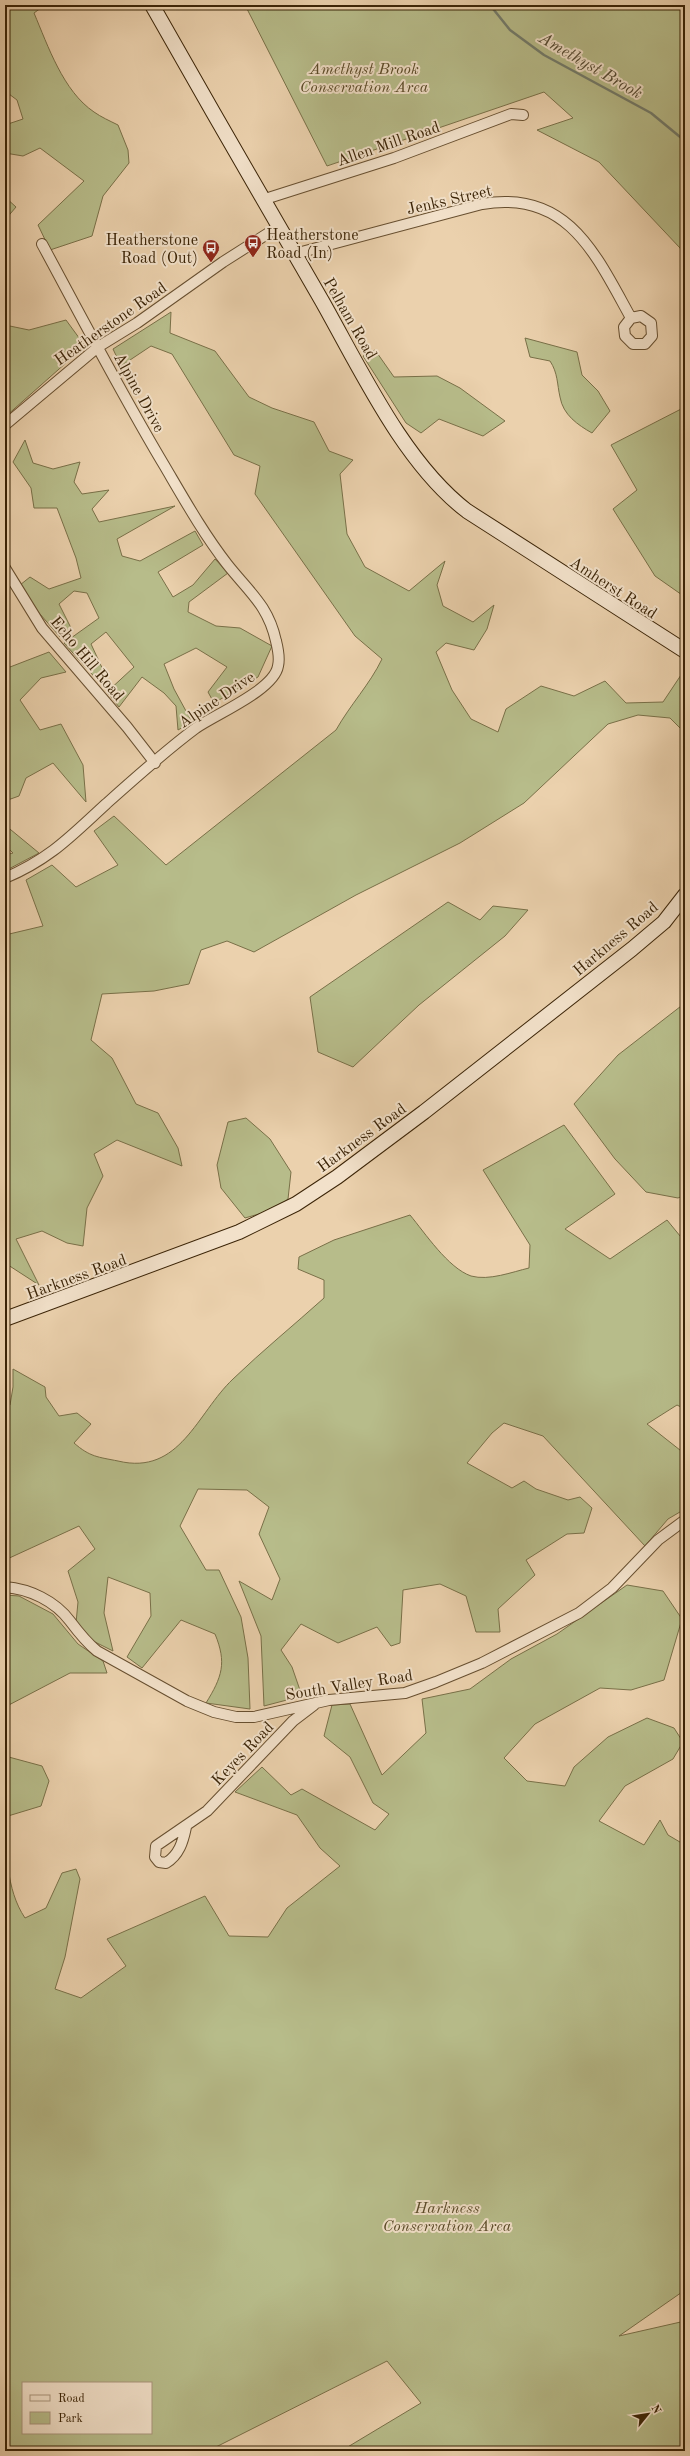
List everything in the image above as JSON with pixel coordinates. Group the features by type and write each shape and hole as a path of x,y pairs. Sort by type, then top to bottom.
{"main road":[{"name":"Pelham Road","path":"152,5 262,200 378,398 422,468 462,508 546,563"},
{"name":"Amherst Road","path":"546,563 685,651"},
{"name":"Harkness Road","path":"5,1319 239,1232 300,1202 337,1177 424,1112 632,949 664,922 685,895"}],"street":[{"name":"Allen Mill Road","path":"262,200 394,158 511,114 523,115"},
{"name":"Jenks Street","path":"294,254 482,204 521,203 554,214 581,235 600,262 631,318"},
{"name":"Heatherstone Road","path":"5,425 98,346 137,323 223,262 278,227"},
{"name":"Alpine Drive","path":"5,878 32,865 70,840 112,798 154,763 198,727 270,681 278,668 278,648 266,610 232,570 197,522 135,416 42,244"},
{"name":"Echo Hill Road","path":"5,568 42,628 130,731 154,763"},
{"name":"South Valley Road","path":"5,1587 24,1590 44,1598 60,1610 86,1642 97,1651 177,1696 205,1709 229,1716 248,1717 321,1701 405,1693 441,1680 499,1654 557,1626 594,1602 624,1577 658,1540 685,1520"},
{"name":"Keyes Road","path":"186,1828 216,1802 297,1717 321,1701"}],"green space":[{"path":"5,5 45,5 34,13 51,53 65,80 83,103 97,114 118,125 128,150 129,163 103,196 92,236 50,250 38,225 84,181 40,148 23,156 5,153 5,125 23,119 17,100 5,91"},
{"name":"Amethyst Brook Conservation Area","path":"245,5 685,5 685,256 680,248 599,162 537,130 573,118 544,92 327,166"},
{"path":"5,197 16,207 5,220"},
{"path":"171,312 170,333 215,351 249,397 272,408 314,422 329,451 353,460 340,474 347,534 365,567 409,591 445,561 437,585 443,606 473,622 494,605 487,629 474,650 446,643 436,652 452,690 471,719 498,732 506,709 541,686 574,696 605,681 626,703 663,702 685,669 685,733 670,718 638,715 608,724 524,803 460,843 356,895 254,952 227,941 201,950 189,984 154,991 102,994 91,1040 112,1058 136,1104 158,1113 178,1148 182,1166 117,1140 94,1154 103,1176 87,1208 83,1246 67,1243 42,1231 16,1239 39,1285 5,1263 5,935 43,926 26,880 52,865 76,887 118,865 94,831 114,816 166,865 336,730 372,677 382,659 355,636 255,494 260,466 234,455 172,354 151,346 121,366 113,349"},
{"path":"66,320 85,346 5,417 5,325 29,330"},
{"path":"525,338 577,352 582,375 598,391 610,411 592,433 572,419 564,409 553,365 550,361 530,357"},
{"path":"375,350 394,377 437,376 460,388 505,421 483,436 439,419 421,433 406,423 363,356"},
{"path":"685,407 685,597 655,576 613,509 637,490 611,445"},
{"path":"25,440 33,463 53,469 80,462 74,482 82,494 109,490 92,509 99,522 175,506 117,539 122,556 140,561 195,531 203,545 158,572 173,597 193,585 215,559 228,573 189,602 188,612 216,626 240,628 272,646 258,677 214,703 208,692 227,667 196,648 164,664 174,689 192,722 178,730 176,706 164,693 142,677 119,707 107,692 134,667 106,632 91,644 104,672 99,682 64,643 99,618 87,593 74,591 59,604 71,628 60,637 33,606 20,585 30,577 49,589 81,578 76,558 57,508 34,508 31,488 13,462"},
{"path":"49,652 66,672 41,678 20,700 40,730 61,724 83,765 86,802 53,763 26,778 19,796 5,801 5,660 10,667"},
{"path":"5,825 39,853 5,871 5,855 13,853 5,845"},
{"path":"448,902 480,920 493,906 528,910 505,936 419,1005 353,1067 318,1052 310,997"},
{"path":"685,1003 685,1195 678,1198 646,1192 615,1159 574,1104 618,1055"},
{"path":"246,1118 270,1139 291,1172 288,1199 276,1209 245,1218 221,1188 217,1165 228,1122"},
{"path":"564,1125 615,1194 565,1229 610,1259 667,1220 685,1242 685,1409 677,1405 647,1424 685,1454 685,1509 668,1519 645,1546 543,1436 504,1423 492,1433 467,1463 512,1488 524,1481 536,1489 568,1500 580,1497 592,1508 584,1533 567,1534 526,1560 535,1575 498,1609 500,1632 476,1632 466,1596 440,1584 403,1590 400,1643 391,1646 377,1627 338,1643 301,1624 281,1650 292,1667 302,1696 264,1706 261,1636 239,1581 272,1600 280,1579 259,1534 269,1507 247,1490 198,1489 180,1526 206,1570 219,1570 241,1617 248,1658 250,1709 206,1703 216,1685 221,1670 221,1653 215,1634 181,1620 142,1668 127,1657 151,1616 150,1593 108,1577 104,1613 113,1651 93,1641 76,1623 78,1602 68,1571 95,1549 79,1526 5,1560 5,1406 10,1405 13,1387 13,1369 45,1387 46,1397 59,1416 77,1413 91,1424 74,1443 85,1451 90,1454 118,1461 139,1463 157,1459 172,1451 185,1438 220,1393 233,1379 324,1298 324,1280 298,1269 299,1257 334,1240 410,1215 446,1258 462,1272 471,1276 493,1277 529,1268 530,1245 483,1170"},
{"name":"Harkness Conservation Area","path":"627,1585 663,1591 682,1619 664,1680 631,1690 600,1688 535,1724 504,1758 527,1781 565,1786 574,1767 608,1737 647,1718 674,1728 683,1742 673,1759 625,1786 599,1821 644,1845 660,1820 668,1835 685,1845 685,2263 680,2264 685,2270 685,2290 619,2336 685,2321 685,2451 341,2451 421,2403 387,2361 208,2451 5,2451 5,1756 42,1766 49,1781 41,1806 8,1816 7,1855 10,1882 19,1907 25,1918 46,1908 62,1873 76,1869 80,1879 65,1957 55,1989 81,1998 126,1966 107,1939 205,1896 229,1936 268,1937 287,1908 340,1866 320,1848 297,1815 235,1792 262,1767 291,1795 302,1789 375,1830 389,1814 373,1803 350,1757 324,1736 332,1705 350,1704 382,1775 426,1733 422,1699 470,1689 511,1659 557,1634"},
{"path":"5,1595 19,1596 53,1614 78,1644 103,1661 107,1673 70,1673 5,1707"}],"waterway":[{"name":"Amethyst Brook","path":"490,5 510,30 544,55 651,113 685,141"}],"place":[{"name":"Heatherstone Road (In)","path":"253,258"},
{"name":"Heatherstone Road (Out)","path":"211,263"}]}
